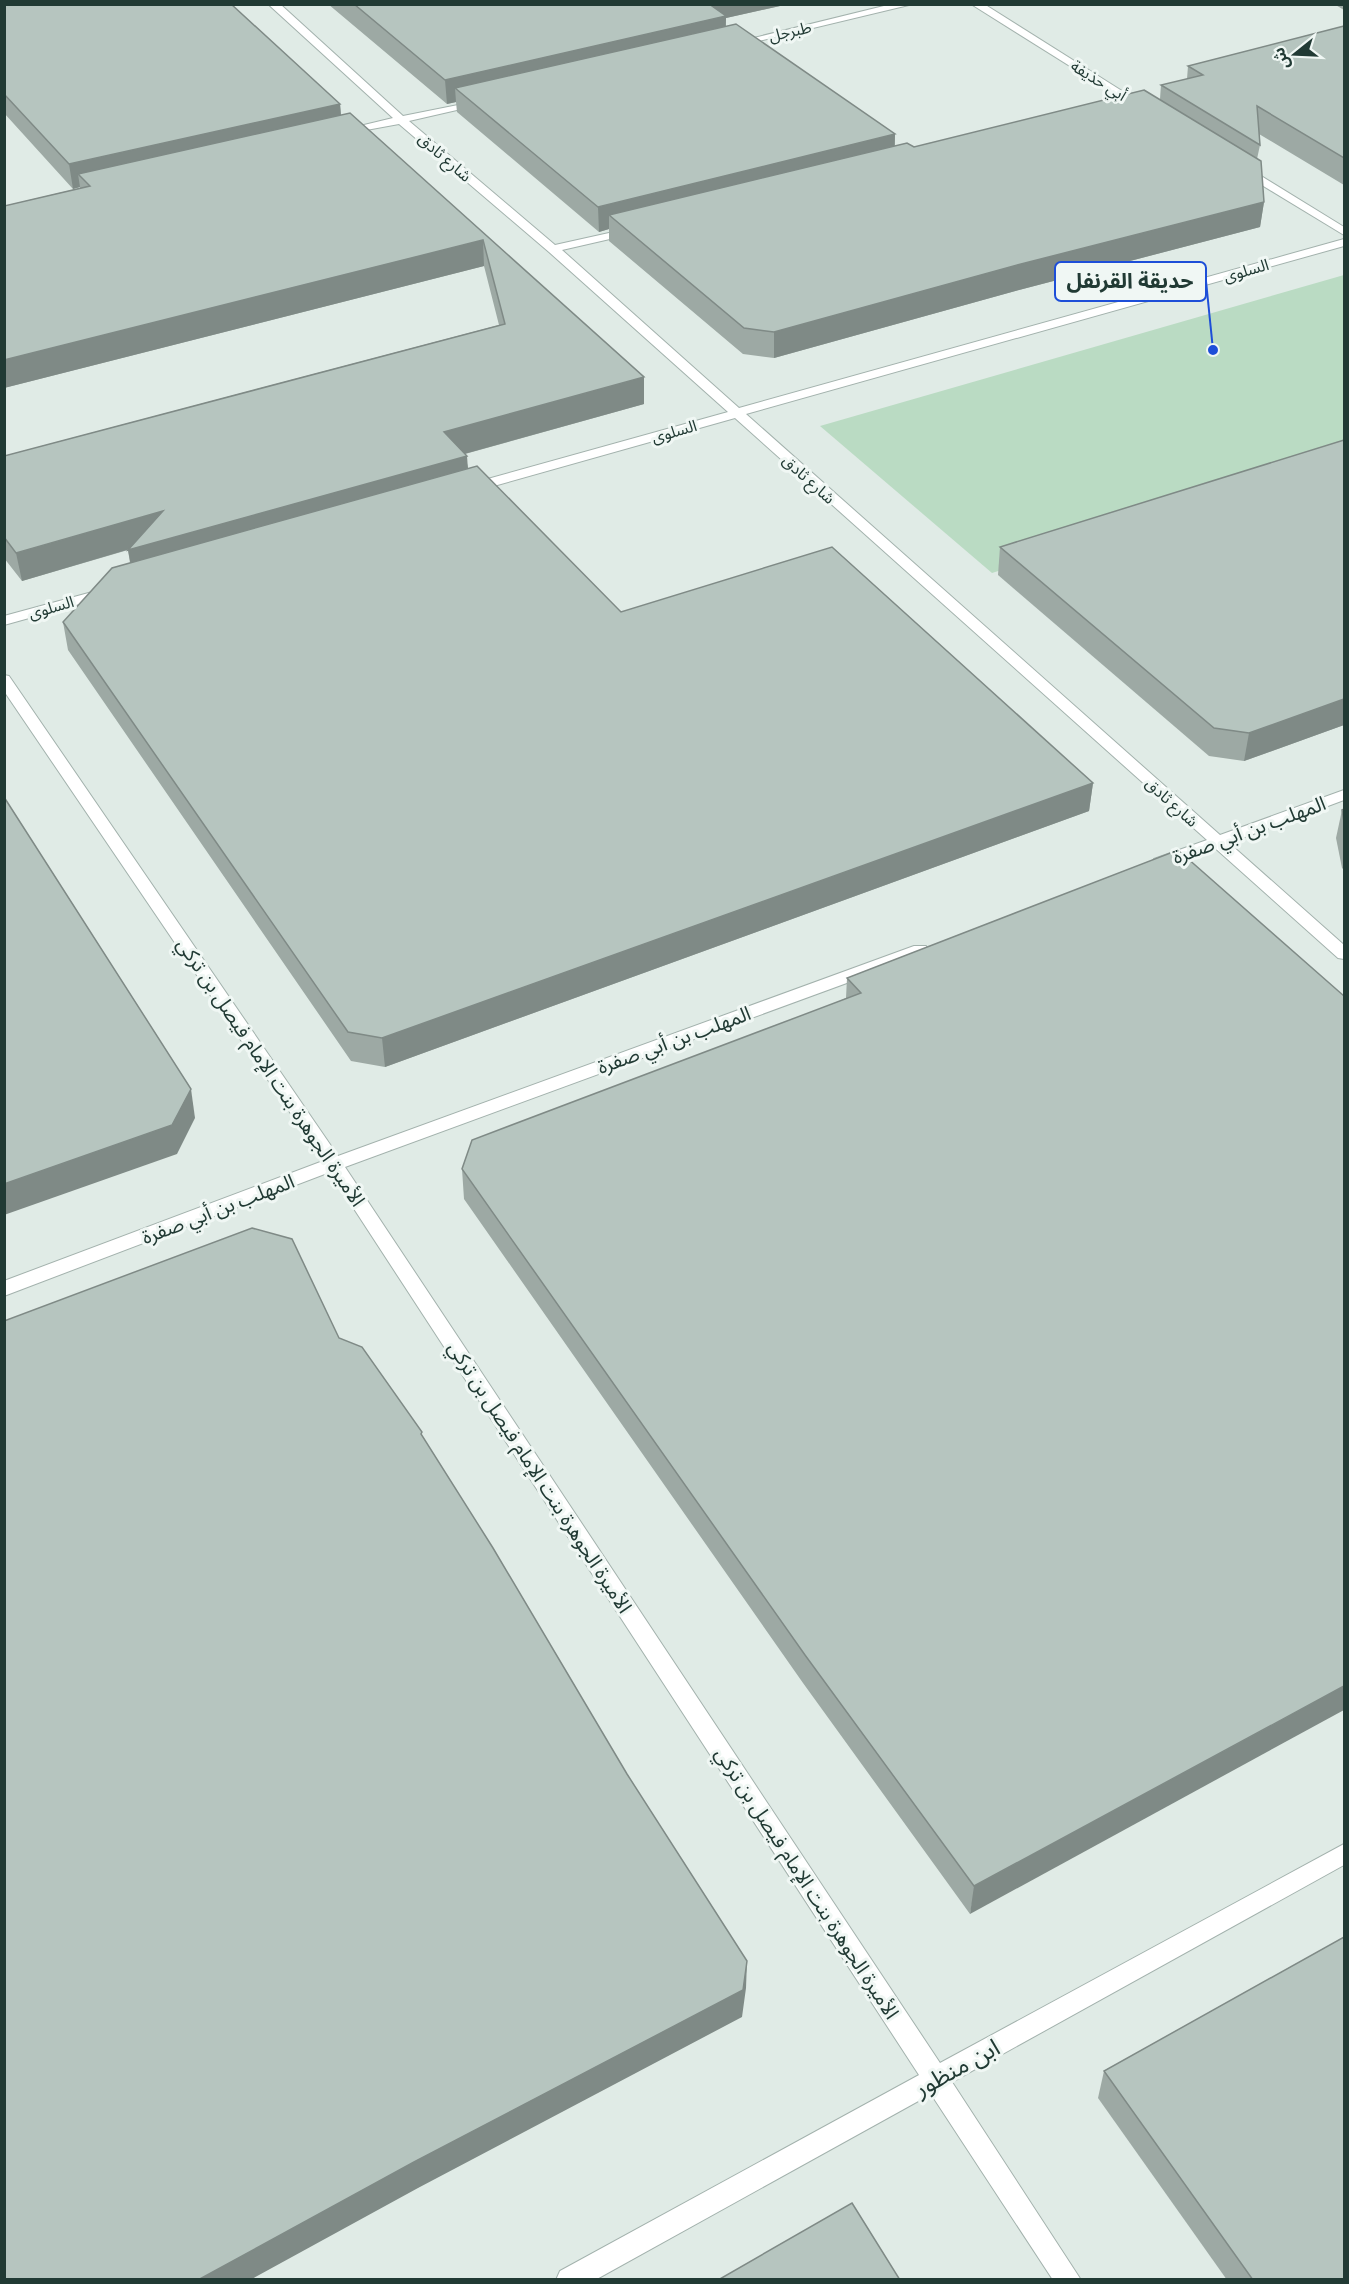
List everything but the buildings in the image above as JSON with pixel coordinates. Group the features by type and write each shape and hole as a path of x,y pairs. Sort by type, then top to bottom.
{"street":[{"name":"شارع ثادق","path":"273,4 401,120 553,249 1344,954"},
{"name":"طبرجل","path":"724,46 908,4"},
{"name":"أبي حذيفة","path":"976,4 1132,106 1158,117"},
{"path":"331,136 494,99"},
{"path":"1229,160 1344,232"},
{"path":"553,249 645,227"},
{"name":"السلوى","path":"462,491 1344,242"},
{"name":"السلوى","path":"4,621 119,588"},
{"name":"الأميرة الجوهرة بنت الإمام فيصل بن تركي","path":"4,679 334,1164 1068,2280"},
{"name":"المهلب بن أبي صفرة","path":"1142,869 1344,795"},
{"name":"المهلب بن أبي صفرة","path":"4,1289 334,1164 940,943"},
{"name":"ابن منظور","path":"569,2280 1344,1854"}],"green space":[{"path":"1344,275 1344,461 992,573 820,426"}],"place":[{"name":"حديقة القرنفل","path":"1213,350"}]}
